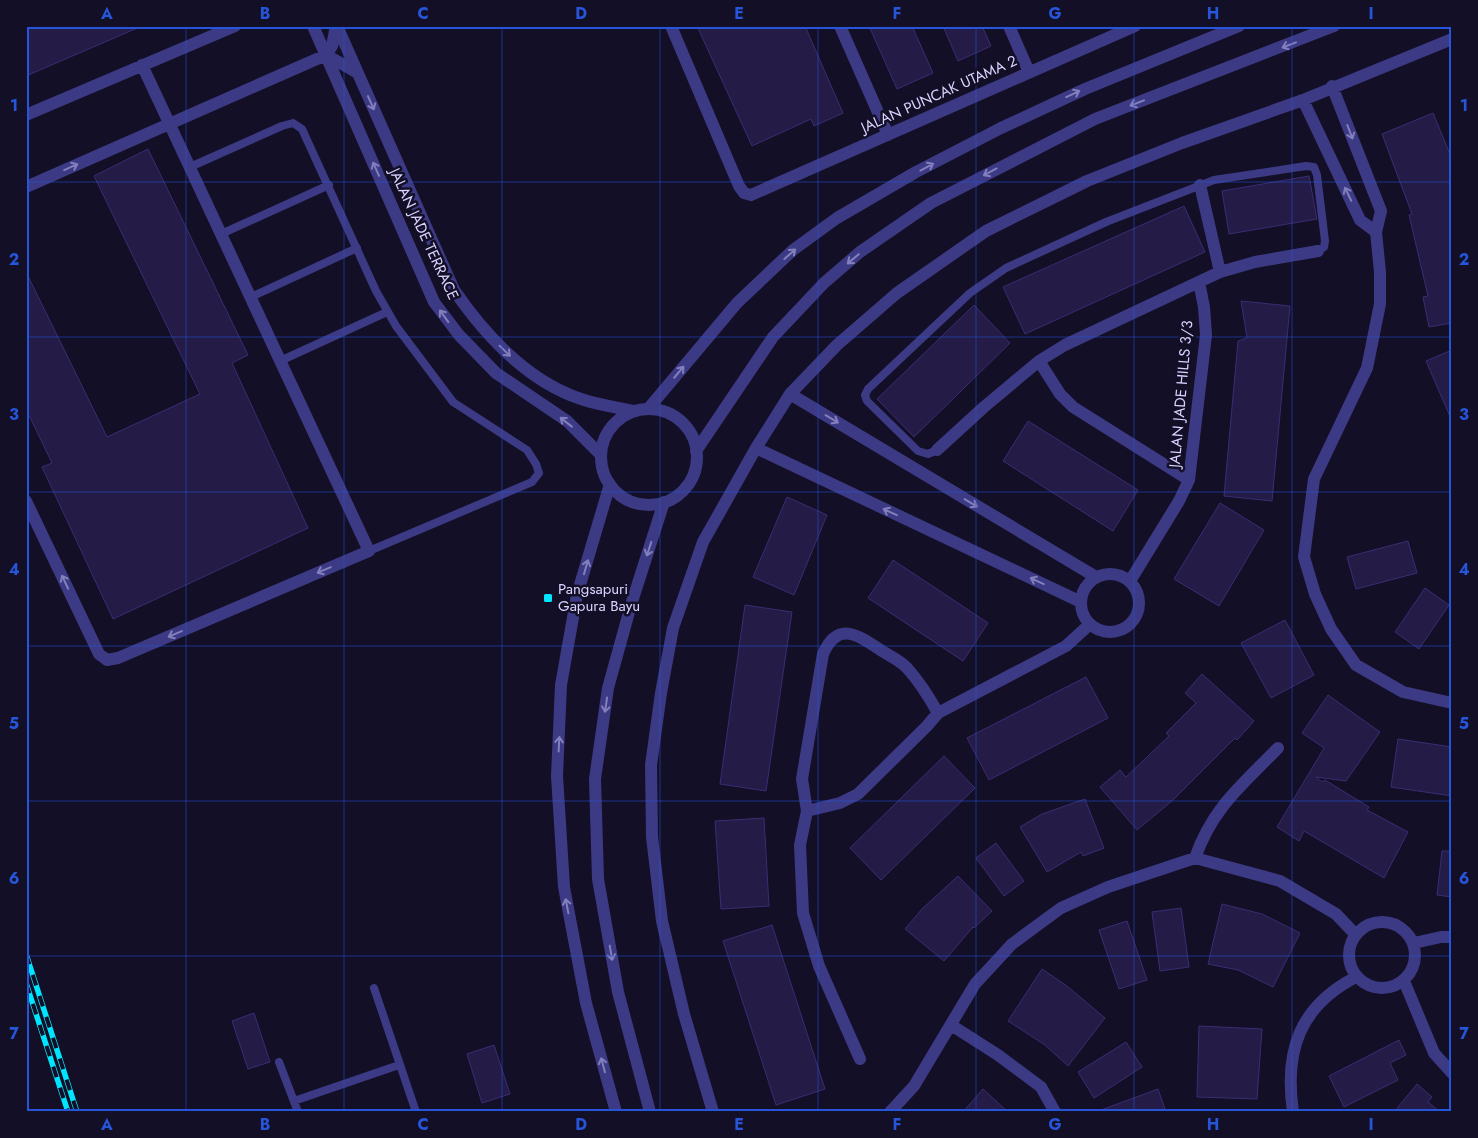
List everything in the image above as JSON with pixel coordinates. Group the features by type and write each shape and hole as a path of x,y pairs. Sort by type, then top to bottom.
{"street":[{"path":"26,115 235,26"},
{"name":"JALAN JADE TERRACE","path":"313,26 434,302 459,336 496,373 567,421 601,455"},
{"path":"26,187 326,55 332,46 337,26"},
{"name":"JALAN JADE TERRACE","path":"337,26 454,290 476,322 511,357 547,382 580,399 634,411"},
{"name":"JALAN PUNCAK UTAMA 2","path":"671,26 739,186 744,193 757,194 1135,26"},
{"path":"840,26 888,135"},
{"path":"1009,26 1030,72"},
{"path":"648,409 737,303 793,250 837,218 916,172 1002,128 1085,89 1239,26"},
{"path":"696,450 773,338 824,283 860,252 931,203 1095,119 1334,26"},
{"path":"713,1112 684,1014 662,921 652,837 652,765 661,694 673,628 702,542 756,448 790,394 837,345 897,293 986,231 1087,181 1182,143 1303,100 1332,86 1452,39"},
{"path":"326,55 358,73"},
{"path":"26,501 99,654 107,660 118,658 369,551 142,66"},
{"path":"1332,86 1382,211 1376,232 1380,272 1380,304 1367,368 1314,479 1304,557 1315,594 1331,629 1356,665 1403,692 1452,703"},
{"path":"1303,100 1360,220 1376,232"},
{"path":"1200,185 1220,272"},
{"path":"937,450 984,406 1039,361 1065,345 1220,272 1255,262 1318,252"},
{"name":"JALAN JADE HILLS 3/3","path":"1130,581 1179,501 1189,480 1206,335 1204,307 1199,282"},
{"name":"JALAN JADE HILLS 3/3","path":"1039,361 1060,394 1073,407 1189,480"},
{"path":"790,394 1096,577"},
{"path":"648,409 667,413 684,424 696,450 696,467 689,482 678,494 664,502 649,505 634,502 620,495 610,484 603,471 601,455 604,440 611,427 621,417 634,411 648,409"},
{"path":"756,448 1081,602"},
{"path":"610,484 576,604 562,685 557,776 564,887 586,1003 616,1112"},
{"path":"650,1112 618,992 598,879 596,779 608,688 631,605 664,502"},
{"path":"1114,574 1130,581 1139,597 1140,606 1132,623 1124,629 1107,632 1090,624 1085,618 1081,602 1083,592 1096,577 1114,574"},
{"path":"807,811 840,803 858,794 938,713 1066,646 1090,624"},
{"path":"860,1059 819,966 803,913 800,845 807,811 802,779 823,654 829,641 838,634 850,633 864,639 906,666 927,692 938,713"},
{"path":"1195,858 1203,836 1213,817 1278,748"},
{"path":"890,1112 914,1086 975,984 1012,944 1061,908 1108,886 1195,858 1280,882 1336,914 1355,934"},
{"path":"1380,921 1394,923 1406,931 1414,943 1416,956 1412,970 1404,980 1393,987 1380,989 1366,985 1356,977 1349,963 1349,948 1355,934 1366,924 1380,921"},
{"path":"1414,943 1441,937 1452,937"},
{"path":"1293,1112 1290,1092 1291,1060 1302,1027 1316,1006 1337,987 1356,977"},
{"path":"1404,980 1434,1053 1452,1073"},
{"path":"951,1025 998,1055 1041,1087 1055,1112"}],"lane":[{"path":"190,167 293,122 302,129 357,248 396,326 453,402 527,450 536,464 539,473 532,482 369,551"},
{"path":"937,450 928,454 918,451 867,401 865,395 868,389 970,293 1006,268 1106,222 1200,185 1237,176 1306,166 1314,168 1317,175 1325,241 1324,247 1318,252"},
{"path":"221,234 329,185"},
{"path":"250,297 357,248"},
{"path":"280,361 388,312"},
{"path":"374,988 416,1112"},
{"path":"279,1062 298,1112"},
{"path":"294,1101 399,1065"}],"building":[{"path":"26,26 142,26 26,76"},
{"path":"697,26 805,26 843,113 814,126 811,119 752,146"},
{"path":"869,26 912,26 933,73 897,89"},
{"path":"943,26 982,26 991,46 958,61"},
{"path":"1433,113 1452,159 1452,323 1429,327 1423,297 1428,296 1409,215 1412,214 1382,134"},
{"path":"148,149 248,355 232,363 308,528 113,619 42,467 52,463 26,409 26,272 107,437 200,394 94,176"},
{"path":"1309,176 1317,219 1229,234 1222,191"},
{"path":"1184,206 1205,252 1025,334 1003,287"},
{"path":"1241,301 1290,306 1272,501 1224,496 1238,341 1247,338"},
{"path":"974,305 1010,343 914,437 877,399"},
{"path":"1452,350 1452,421 1426,361"},
{"path":"1028,421 1138,490 1113,531 1003,461"},
{"path":"787,497 827,515 794,595 753,577"},
{"path":"1220,503 1264,530 1219,606 1174,579"},
{"path":"1408,541 1417,573 1356,589 1347,557"},
{"path":"893,560 988,623 963,661 868,598"},
{"path":"1425,588 1449,605 1419,649 1395,632"},
{"path":"745,605 792,612 766,791 720,784"},
{"path":"1285,620 1314,675 1271,698 1241,643"},
{"path":"1202,674 1254,721 1237,740 1235,738 1173,800 1137,830 1100,787 1120,770 1126,777 1169,736 1166,733 1196,703 1185,693"},
{"path":"1086,677 1108,718 989,780 967,738"},
{"path":"1328,695 1380,732 1346,781 1316,777 1322,782 1325,780 1369,807 1367,810 1408,832 1384,878 1304,831 1299,841 1277,827 1324,748 1302,733"},
{"path":"1398,739 1452,747 1452,796 1391,787"},
{"path":"944,756 975,788 881,880 850,848"},
{"path":"1085,799 1104,848 1083,856 1081,852 1047,872 1020,827 1042,814"},
{"path":"764,818 769,906 721,909 715,821"},
{"path":"996,843 1024,881 1004,896 976,858"},
{"path":"1442,851 1452,851 1452,897 1437,895"},
{"path":"958,876 992,911 973,927 944,961 905,929 922,909"},
{"path":"1222,904 1262,914 1300,933 1273,987 1238,970 1208,964"},
{"path":"1181,908 1189,967 1160,971 1152,912"},
{"path":"1127,921 1147,980 1119,989 1099,930"},
{"path":"772,925 825,1089 776,1105 723,941"},
{"path":"1042,969 1067,986 1105,1018 1068,1066 1045,1045 1008,1021"},
{"path":"254,1013 270,1062 248,1069 232,1021"},
{"path":"1199,1026 1262,1029 1257,1099 1197,1097"},
{"path":"1399,1040 1406,1055 1390,1063 1398,1080 1344,1107 1329,1076"},
{"path":"1126,1042 1142,1067 1094,1098 1078,1072"},
{"path":"494,1045 510,1094 482,1103 467,1054"},
{"path":"1417,1084 1432,1097 1428,1102 1440,1112 1394,1112"},
{"path":"983,1089 1008,1112 963,1112"},
{"path":"1158,1089 1166,1112 1101,1112 1101,1110"}],"railway":[{"path":"26,954 77,1112"},
{"path":"26,983 68,1112"}],"place":[{"name":"Pangsapuri Gapura Bayu","path":"548,598"}]}
